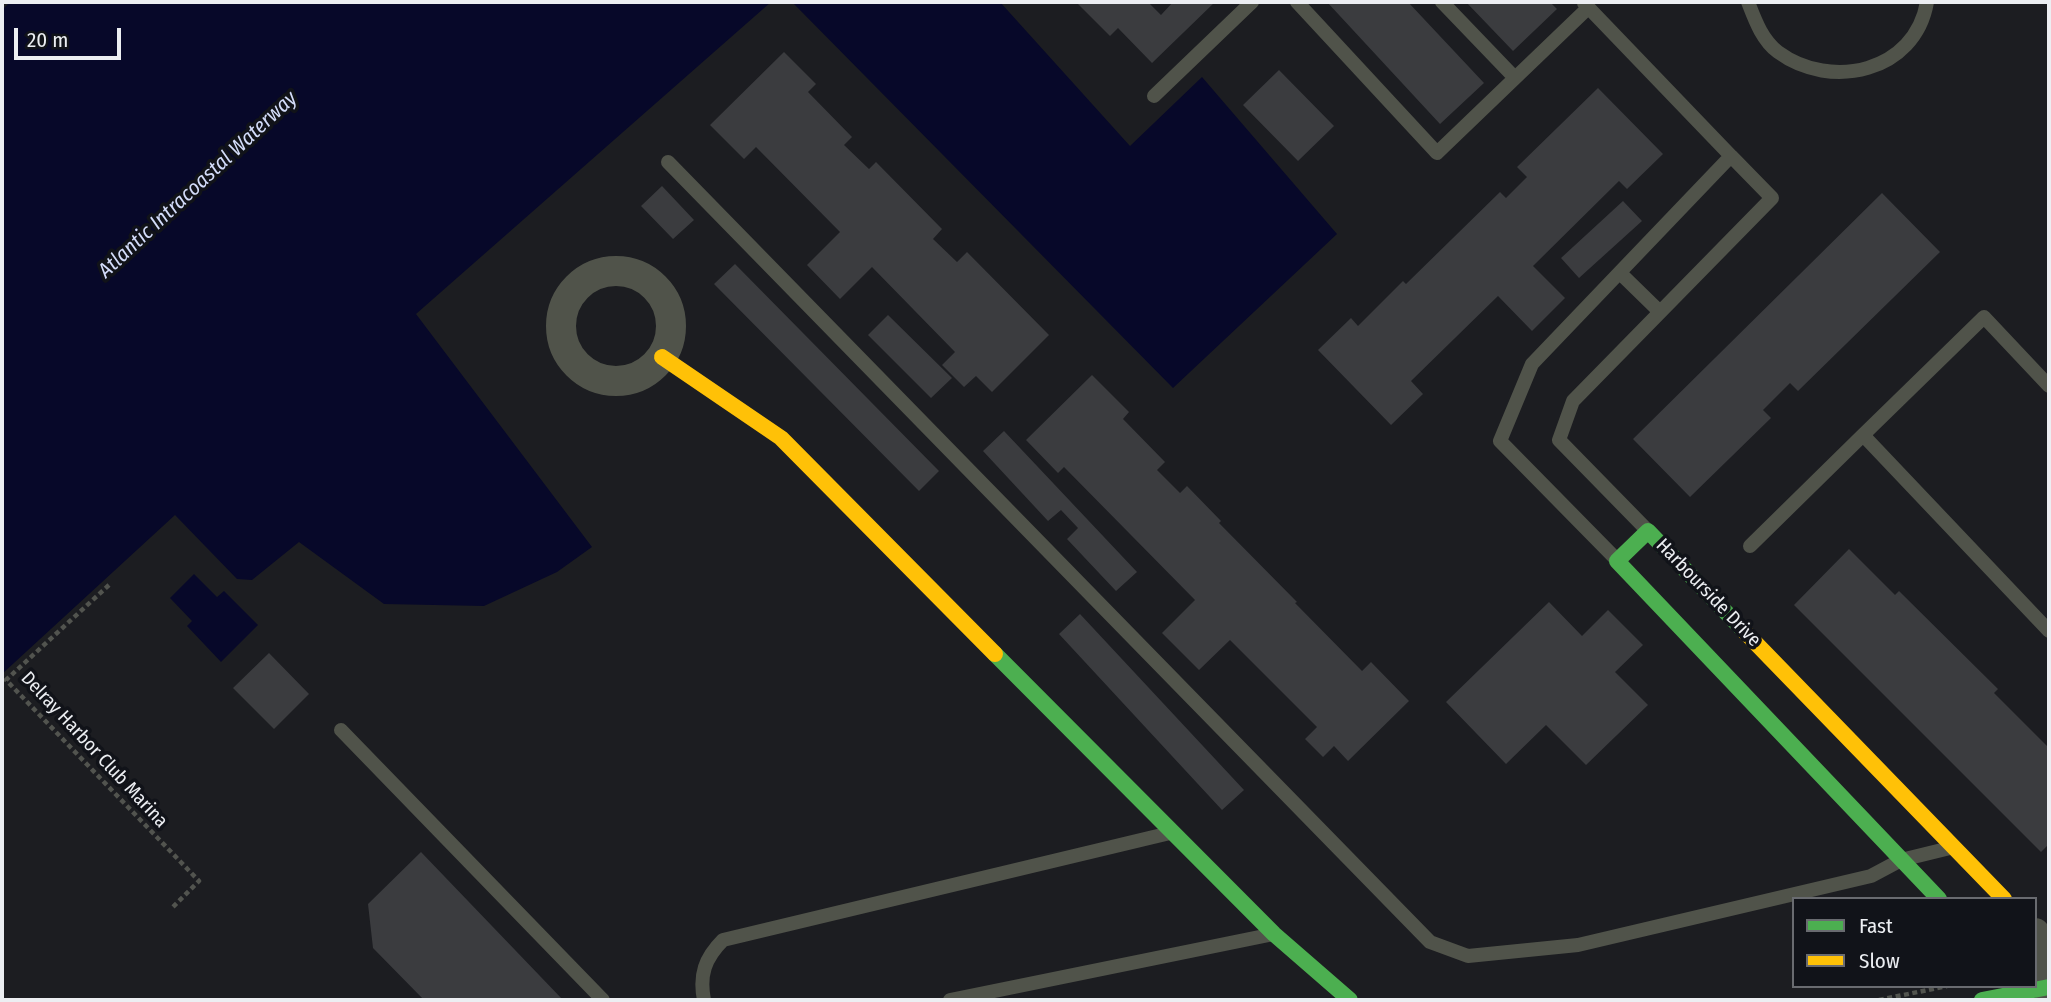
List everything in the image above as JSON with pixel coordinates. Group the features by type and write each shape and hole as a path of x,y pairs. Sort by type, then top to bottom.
{"street":[{"path":"662,357 780,438 1274,934 1350,1000"},
{"name":"Harbourside Drive","path":"1618,561 1648,531 2002,897"},
{"path":"1618,561 1937,897"},
{"path":"1988,995 2047,991 2045,962 2037,937"}],"lane":[{"path":"1154,96 1252,2"},
{"path":"1297,2 1437,153 1515,78 1585,5 1772,198 1573,401 1559,440 1648,531"},
{"path":"1442,2 1515,78"},
{"path":"1748,2 1757,27 1776,50 1802,66 1831,73 1861,71 1889,59 1911,38 1925,12 1927,2"},
{"path":"1618,561 1500,441 1532,364 1731,156"},
{"path":"668,162 1430,942 1468,956 1578,945 1871,876 1902,860 1955,847"},
{"path":"1620,273 1660,312"},
{"path":"1750,546 1984,317 2049,386"},
{"path":"1863,435 2049,631"},
{"path":"341,730 603,1000"},
{"path":"704,1000 701,985 704,968 711,953 723,940 1173,832"},
{"path":"950,1000 1274,934"}],"path":[{"name":"Delray Harbor Club Marina","path":"109,585 4,683 199,881 172,909"},
{"path":"1879,1000 1938,988"}],"water":[{"name":"Atlantic Intracoastal Waterway","path":"10,2 771,2 416,314 592,547 557,572 484,606 384,604 299,542 252,580 237,579 175,515 2,674 2,10"},
{"path":"792,2 1000,2 1130,146 1202,77 1337,234 1173,388"},
{"path":"194,574 217,597 224,591 258,625 221,662 187,626 192,621 170,598"}],"building":[{"path":"1076,2 1148,2 1161,15 1173,2 1215,2 1152,63 1118,28 1110,36"},
{"path":"1327,2 1408,2 1484,83 1440,124"},
{"path":"1466,2 1550,2 1557,9 1513,51"},
{"path":"784,52 816,84 808,92 852,137 844,145 869,169 876,162 942,229 933,239 957,262 967,252 1049,335 992,392 976,376 964,387 942,365 955,352 872,267 840,299 807,265 840,232 756,147 744,159 710,125"},
{"path":"1279,70 1334,126 1298,161 1243,105"},
{"path":"1598,88 1663,154 1627,189 1619,181 1533,266 1565,298 1532,331 1498,296 1411,381 1423,394 1391,425 1318,350 1351,318 1358,326 1403,281 1406,284 1500,192 1506,198 1527,177 1517,167"},
{"path":"662,186 694,220 673,239 641,206"},
{"path":"1882,193 1940,252 1798,391 1790,383 1763,410 1771,418 1690,497 1633,439"},
{"path":"1623,201 1642,221 1579,278 1561,258"},
{"path":"735,264 939,471 919,491 714,284"},
{"path":"888,315 952,378 931,398 868,335"},
{"path":"1092,375 1129,412 1123,419 1165,462 1157,470 1180,493 1187,486 1221,521 1219,523 1362,671 1371,662 1409,701 1348,761 1334,746 1323,757 1305,739 1317,727 1230,640 1199,670 1162,633 1195,600 1064,467 1058,473 1026,440"},
{"path":"1004,431 1137,572 1116,591 1067,539 1078,528 1061,510 1048,521 983,451"},
{"path":"1849,549 1895,595 1899,591 1998,689 1994,693 2049,748 2049,844 2041,852 1794,605"},
{"path":"1549,602 1582,636 1608,610 1643,645 1615,672 1648,705 1586,765 1546,725 1506,764 1446,702"},
{"path":"1080,614 1244,790 1222,810 1059,634"},
{"path":"269,653 309,694 274,729 233,688"},
{"path":"421,852 563,1000 424,1000 373,948 368,904"}],"traffic: fast":[{"path":"1744,631 1648,531 1617,561 1937,897"},
{"path":"995,654 1274,934 1350,1000"},
{"path":"1982,1000 2049,987"}],"traffic: slow":[{"path":"662,357 781,438 995,654"},
{"path":"1744,631 2002,897"}]}
